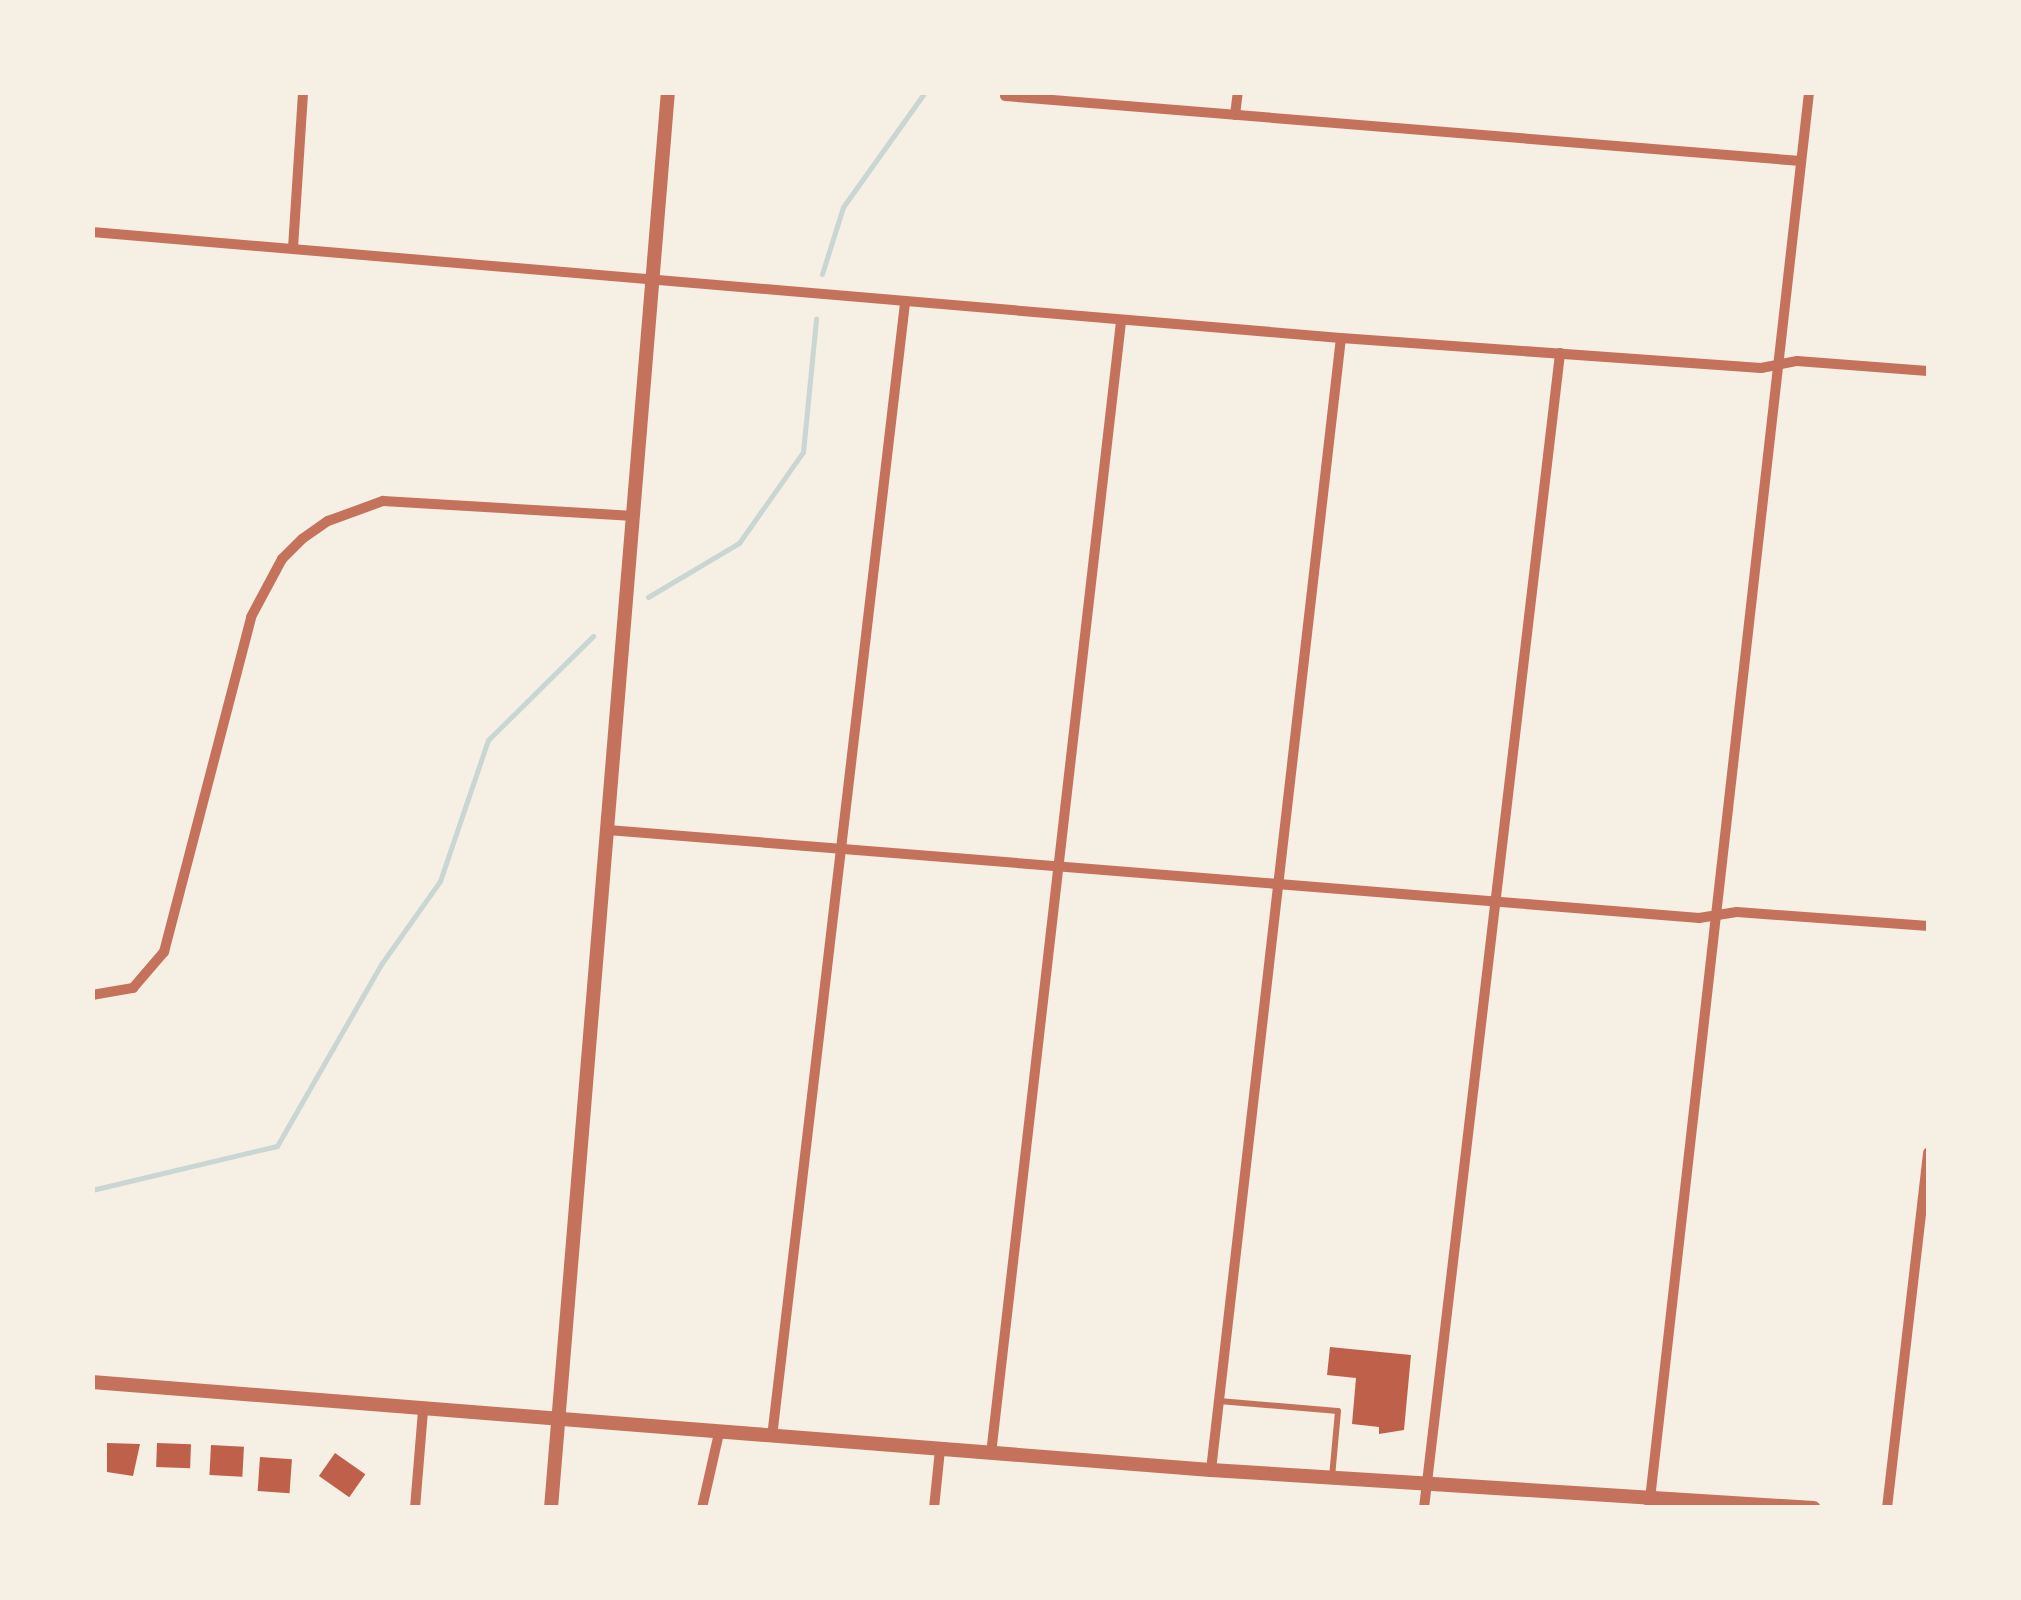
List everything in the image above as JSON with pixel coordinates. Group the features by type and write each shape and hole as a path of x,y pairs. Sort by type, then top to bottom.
{"street":[{"path":"293,248 303,92"},
{"path":"551,1508 668,92"},
{"path":"1235,115 1238,92"},
{"path":"1652,1505 1809,92"},
{"path":"1005,96 1800,161"},
{"path":"92,232 1341,338 1761,368 1779,363 1928,371"},
{"path":"772,1437 904,303"},
{"path":"991,1454 1121,321"},
{"path":"1210,1470 1341,338"},
{"path":"1424,1508 1560,353"},
{"path":"92,996 133,988 164,952 251,617 272,574 302,540 328,521 383,501 634,516"},
{"path":"608,830 1496,904 1928,926"},
{"path":"1886,1508 1928,1152"},
{"path":"92,1382 1652,1505 1814,1508"},
{"path":"415,1508 422,1410"},
{"path":"702,1508 720,1434"},
{"path":"934,1508 940,1450"}],"lane":[{"path":"1219,1401 1338,1412 1332,1478"}],"building":[{"path":"1330,1347 1411,1355 1404,1430 1379,1434 1379,1427 1352,1424 1356,1378 1327,1375"},
{"path":"107,1443 140,1444 133,1476 107,1472"},
{"path":"157,1443 191,1444 190,1468 156,1467"},
{"path":"211,1445 244,1447 242,1477 209,1475"},
{"path":"335,1453 365,1474 349,1497 319,1476"},
{"path":"260,1457 292,1459 290,1493 258,1491"}],"waterway":[{"path":"822,274 843,207 925,92"},
{"path":"648,597 739,543 803,452 816,319"},
{"path":"92,1190 277,1146 382,963 440,881 488,740 593,636"}]}
